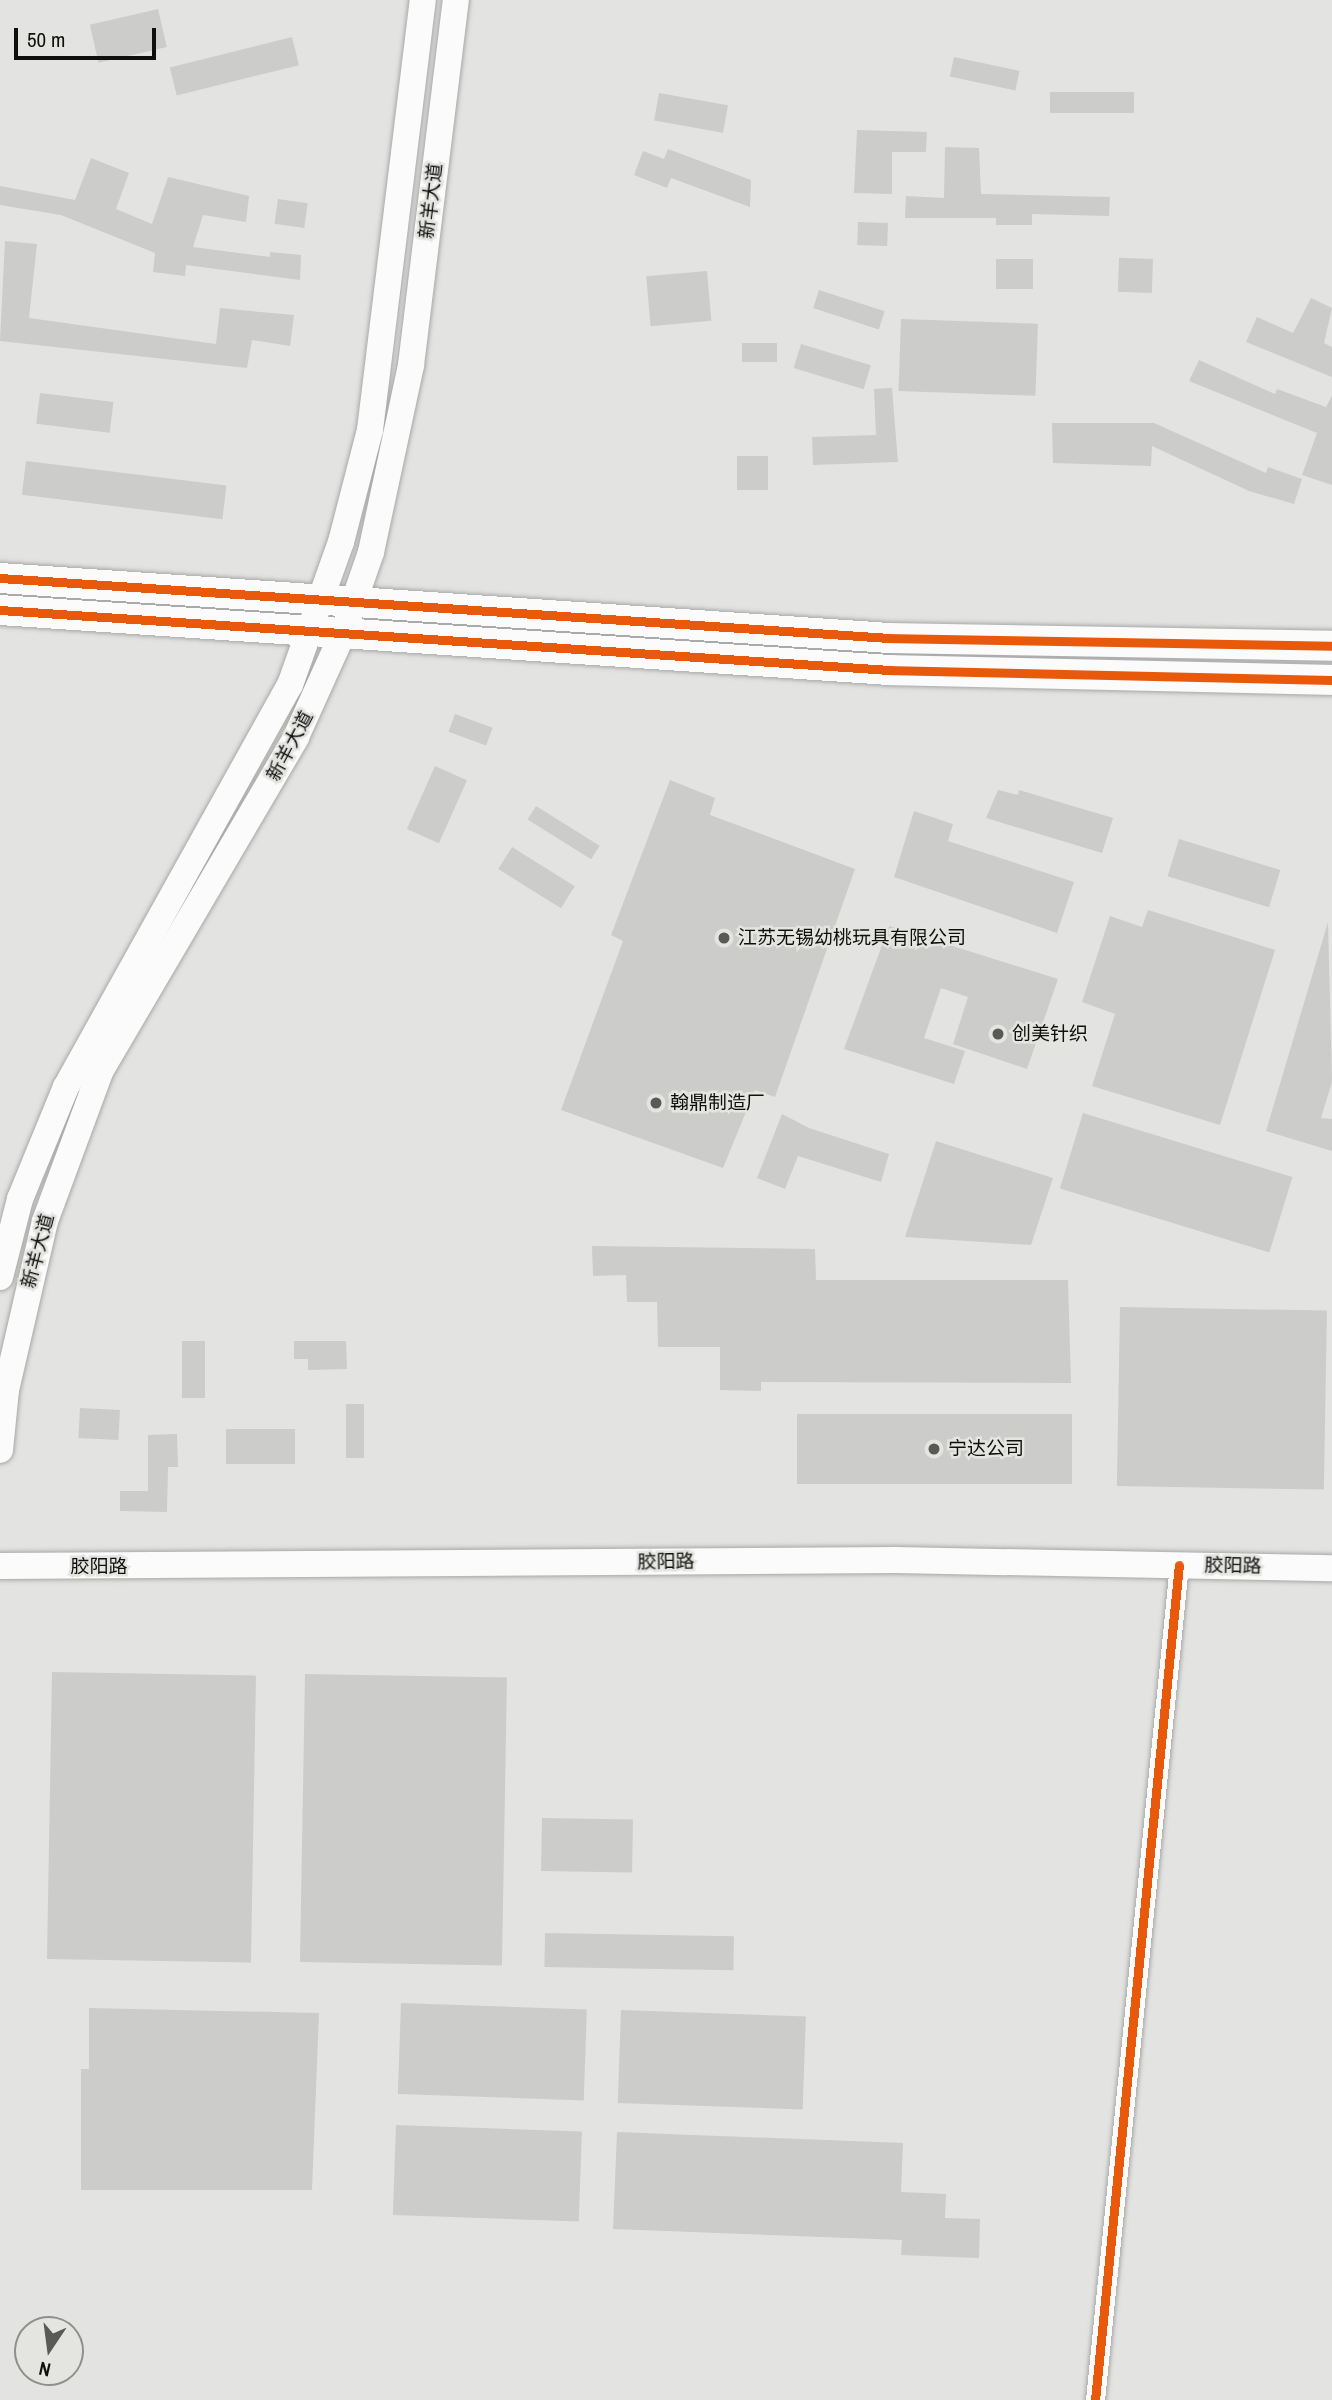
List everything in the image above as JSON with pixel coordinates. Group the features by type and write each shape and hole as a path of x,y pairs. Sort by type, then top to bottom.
{"main road":[{"name":"新羊大道","path":"0,1277 20,1199 66,1087 96,1025 258,748 320,602 370,430 422,0"},
{"name":"新羊大道","path":"0,1450 6,1390 45,1221 101,1070 271,782 343,633 354,604 395,460 411,365 456,0"},
{"path":"0,578 320,602 889,638 1332,646"},
{"path":"0,610 890,670 1332,680"},
{"name":"胶阳路","path":"0,1566 882,1560 1332,1568"}],"street":[{"path":"1094,2400 1179,1565"}],"building":[{"path":"158,9 167,47 99,63 90,25"},
{"path":"292,37 299,65 177,96 170,67"},
{"path":"954,57 1020,71 1015,90 950,77"},
{"path":"1050,92 1134,92 1134,113 1050,113"},
{"path":"659,93 728,105 723,133 654,121"},
{"path":"857,130 927,132 926,152 892,152 892,194 854,193"},
{"path":"945,147 979,148 981,194 1110,197 1109,216 1032,214 1032,225 996,225 996,218 905,218 906,196 944,198"},
{"path":"668,149 751,180 750,207 671,178 667,188 634,175 643,151 664,159"},
{"path":"91,158 129,173 116,209 152,224 168,177 249,196 246,222 203,215 193,247 270,257 270,252 301,255 300,280 186,265 185,276 153,272 155,253 61,215 0,205 0,186 75,200"},
{"path":"278,199 308,203 304,228 275,224"},
{"path":"858,222 888,223 887,246 857,245"},
{"path":"5,241 37,244 29,318 216,344 220,308 294,315 290,346 252,340 247,368 0,341"},
{"path":"1119,258 1153,259 1152,293 1118,292"},
{"path":"996,259 1033,259 1033,289 996,289"},
{"path":"707,271 711,321 651,326 646,276"},
{"path":"819,290 885,311 879,329 813,308"},
{"path":"1311,298 1332,308 1324,343 1332,347 1332,377 1246,342 1257,317 1293,333"},
{"path":"901,319 1038,324 1035,396 898,391"},
{"path":"742,343 777,343 777,362 742,362"},
{"path":"801,344 871,365 864,389 794,368"},
{"path":"1199,360 1275,394 1277,389 1326,407 1332,396 1332,485 1302,475 1317,433 1189,381"},
{"path":"892,388 898,462 813,465 812,437 876,435 874,389"},
{"path":"40,393 113,402 110,433 36,424"},
{"path":"1052,423 1154,423 1266,473 1268,467 1302,479 1294,504 1249,491 1152,446 1151,466 1053,463"},
{"path":"737,456 768,456 768,490 737,490"},
{"path":"26,461 226,486 222,519 22,495"},
{"path":"455,714 493,728 486,746 449,732"},
{"path":"435,766 467,780 439,843 407,829"},
{"name":"江苏无锡幼桃玩具有限公司","path":"670,780 715,798 710,815 855,869 775,1097 755,1090 723,1168 561,1110 623,941 611,935"},
{"path":"998,790 1018,795 1019,790 1113,818 1102,853 986,818"},
{"path":"536,806 600,846 591,859 528,820"},
{"path":"914,811 953,824 948,841 1074,882 1057,933 894,877"},
{"path":"1179,839 1280,870 1269,907 1168,876"},
{"path":"512,847 575,886 561,908 498,869"},
{"path":"1148,910 1275,950 1220,1125 1092,1086 1115,1014 1082,1002 1110,916 1142,927"},
{"path":"1328,922 1332,1082 1321,1118 1332,1119 1332,1151 1266,1131"},
{"path":"889,926 1058,979 1027,1069 953,1044 968,997 941,988 924,1038 965,1051 954,1084 844,1049"},
{"path":"1083,1113 1292,1177 1269,1253 1060,1189"},
{"path":"782,1114 809,1128 889,1154 881,1182 798,1156 785,1189 757,1178"},
{"path":"936,1141 1053,1178 1031,1245 905,1237"},
{"path":"592,1246 815,1249 816,1280 1068,1280 1071,1383 761,1382 761,1391 720,1390 720,1347 658,1347 657,1302 627,1302 626,1275 593,1276"},
{"path":"1120,1307 1327,1311 1324,1490 1117,1486"},
{"path":"182,1341 205,1341 205,1398 182,1398"},
{"path":"294,1341 346,1341 347,1369 308,1370 308,1359 294,1359"},
{"path":"346,1404 364,1404 364,1458 346,1458"},
{"path":"80,1408 120,1410 118,1440 78,1438"},
{"name":"宁达公司","path":"797,1414 1072,1414 1072,1484 797,1484"},
{"path":"226,1429 295,1429 295,1464 226,1464"},
{"path":"177,1434 178,1467 168,1467 167,1512 120,1511 120,1491 148,1491 148,1435"},
{"path":"52,1672 256,1676 251,1963 47,1959"},
{"path":"305,1674 507,1678 502,1965 300,1962"},
{"path":"542,1818 633,1820 632,1873 541,1871"},
{"path":"545,1933 734,1936 733,1970 544,1967"},
{"path":"401,2003 587,2009 584,2100 398,2094"},
{"path":"89,2008 319,2013 312,2190 81,2190 81,2069 89,2069"},
{"path":"621,2010 806,2016 803,2109 618,2103"},
{"path":"396,2125 582,2131 579,2221 393,2215"},
{"path":"617,2132 903,2143 901,2192 946,2194 945,2218 980,2219 979,2258 901,2255 902,2240 613,2229"}],"cycle path":[{"path":"0,578 889,638 1332,646"},
{"path":"0,610 890,670 1332,680"},
{"path":"1095,2400 1179,1565"}],"place":[{"name":"江苏无锡幼桃玩具有限公司","path":"724,938"},
{"name":"创美针织","path":"998,1034"},
{"name":"翰鼎制造厂","path":"656,1103"},
{"name":"宁达公司","path":"934,1449"}]}
